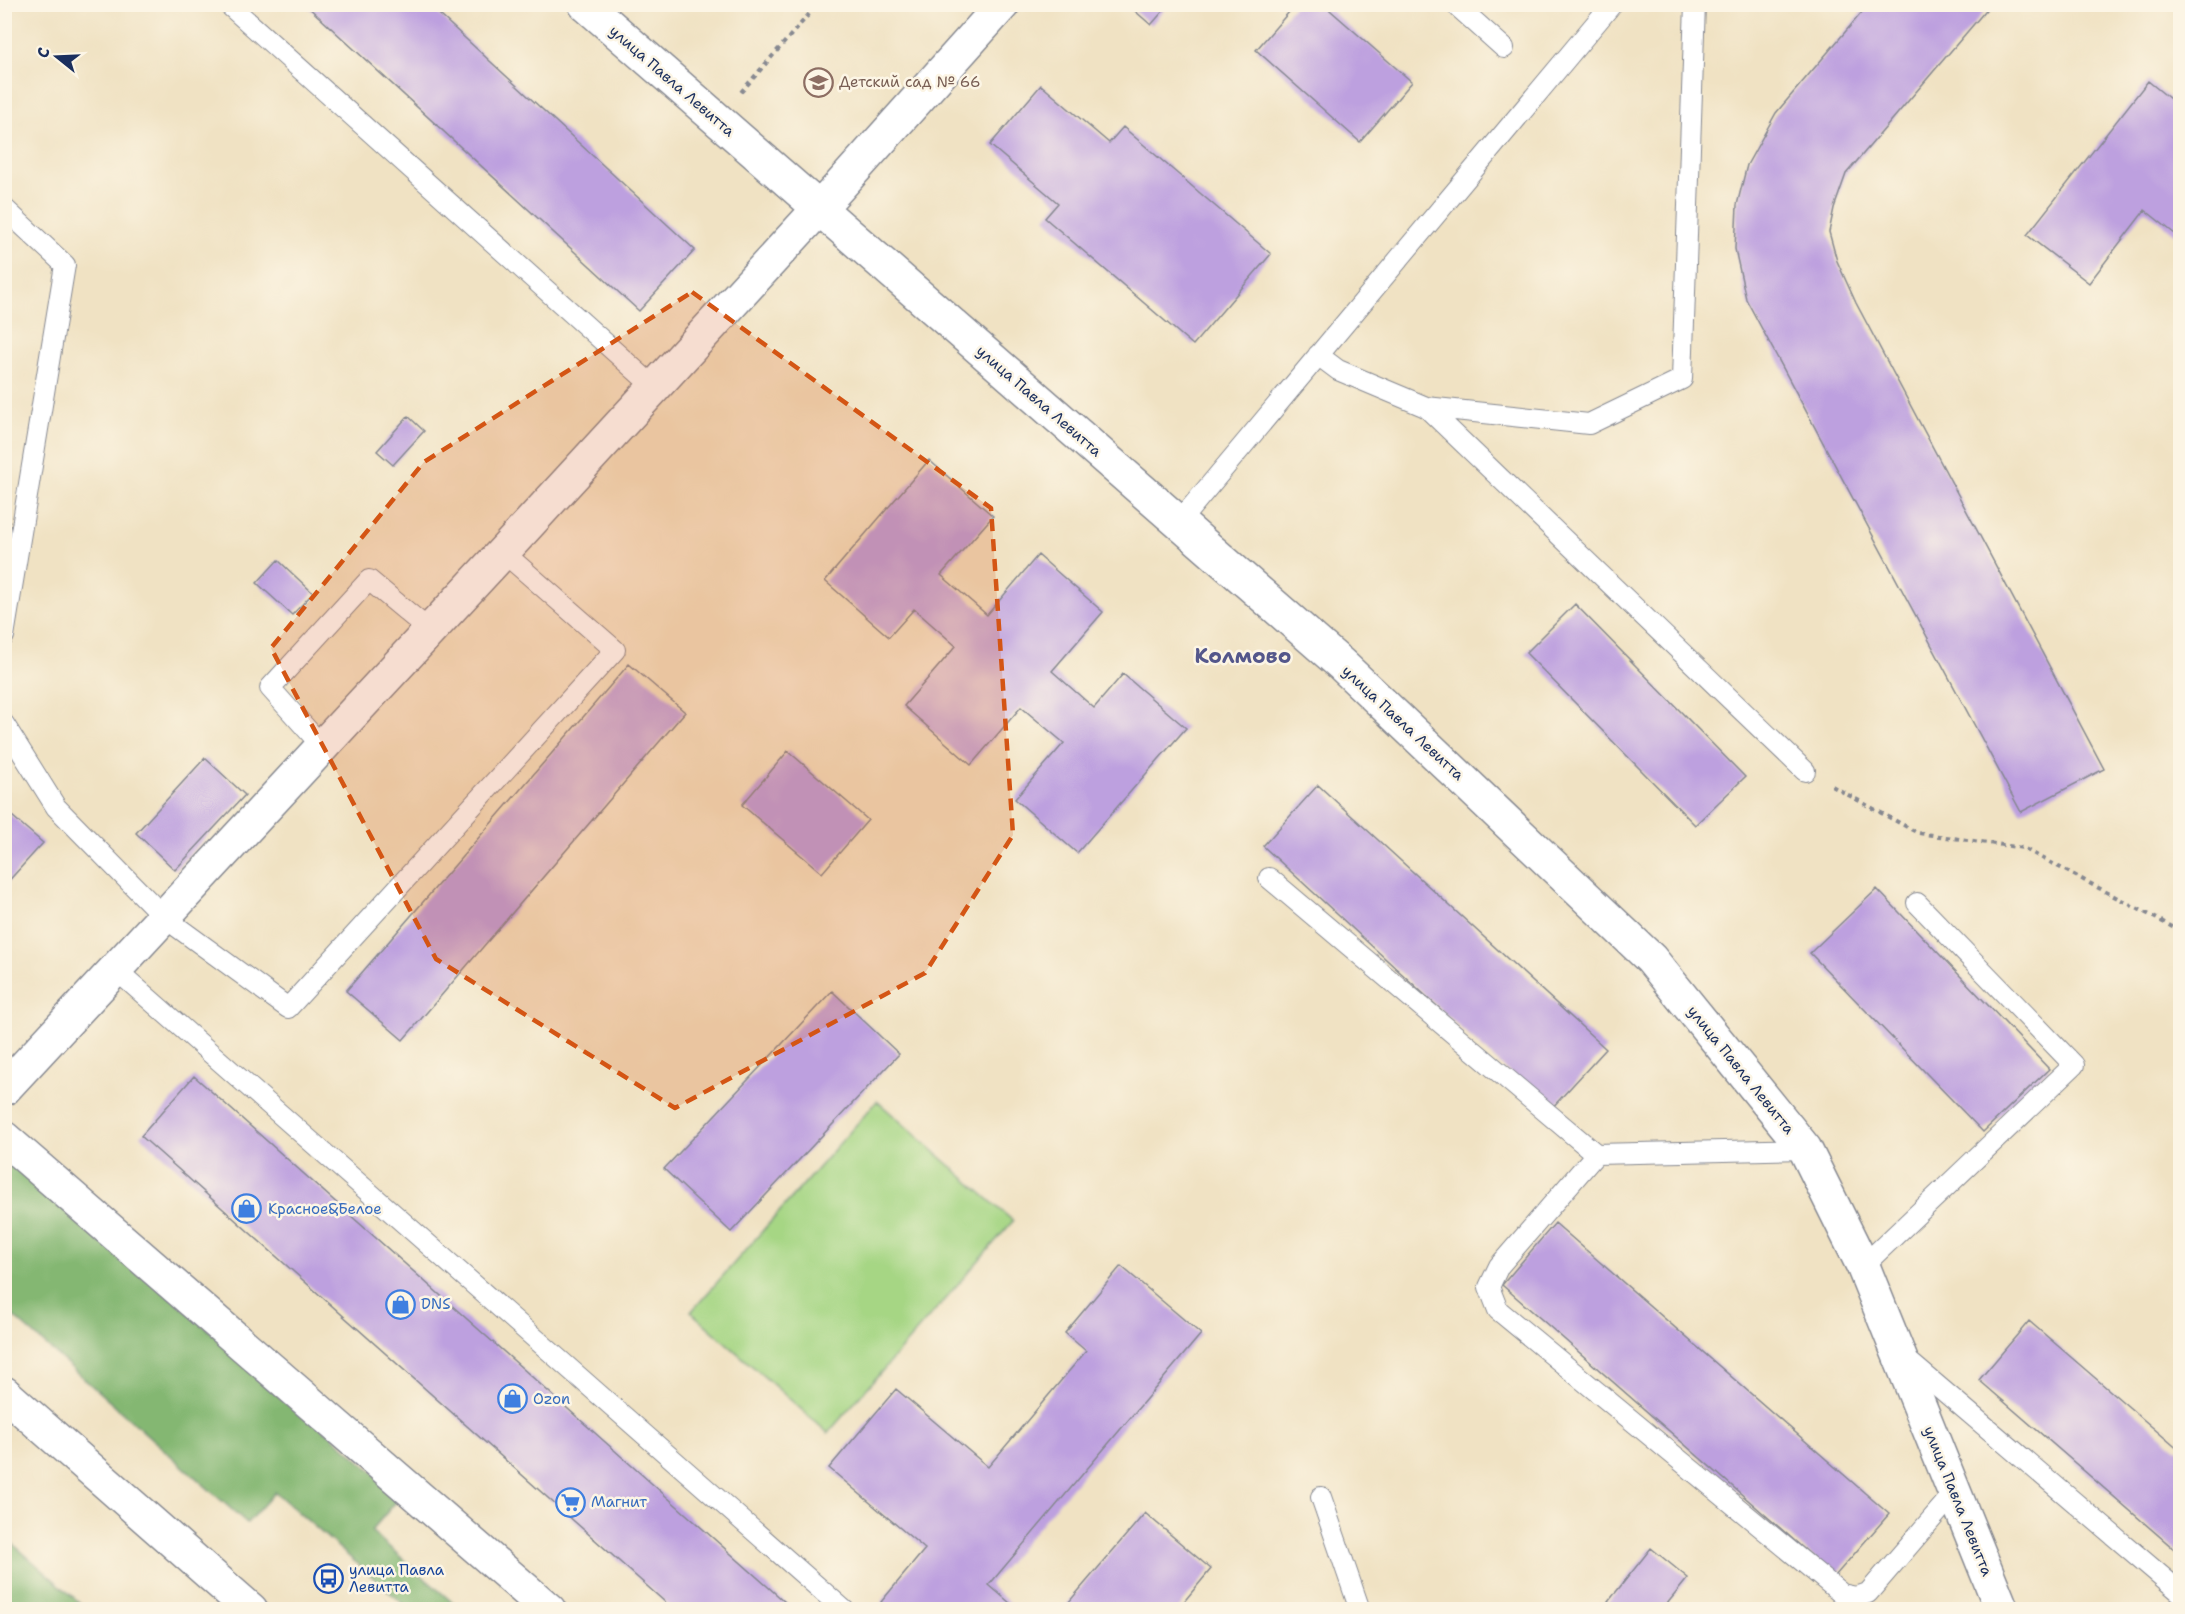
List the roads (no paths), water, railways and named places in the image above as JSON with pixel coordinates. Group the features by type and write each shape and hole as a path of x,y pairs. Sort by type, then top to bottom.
{"street":[{"name":"улица Павла Левитта","path":"585,4 1341,664 1651,958 1805,1149 1863,1266 2002,1610"},
{"path":"4,1089 503,552 1003,4"},
{"path":"4,1138 549,1610"},
{"path":"4,1393 251,1610"}],"lane":[{"path":"228,4 654,387"},
{"path":"1455,4 1504,48"},
{"path":"1179,522 1612,4"},
{"path":"1318,355 1338,370 1426,407 1589,424 1682,380 1695,4"},
{"path":"4,208 66,265 4,636"},
{"path":"1426,407 1805,771"},
{"path":"4,724 56,807 165,918 288,1008 615,650 503,552"},
{"path":"322,746 270,688 369,580 429,630"},
{"path":"1269,878 1596,1154 1805,1149"},
{"path":"1863,1266 2074,1065 1917,903"},
{"path":"115,969 844,1610"},
{"path":"1596,1154 1499,1266 1489,1287 1498,1310 1842,1594 1856,1598 1868,1593 1955,1492"},
{"path":"1899,1353 2181,1592"},
{"path":"1321,1497 1360,1610"}],"place":[{"name":"Детский сад № 66","path":"818,82"},
{"name":"Красное&Белое","path":"247,1209"},
{"name":"DNS","path":"400,1304"},
{"name":"Ozon","path":"512,1399"},
{"name":"Магнит","path":"570,1502"},
{"name":"улица Павла Левитта","path":"328,1579"}],"district":[{"name":"Колмово","path":"1243,656"}]}
